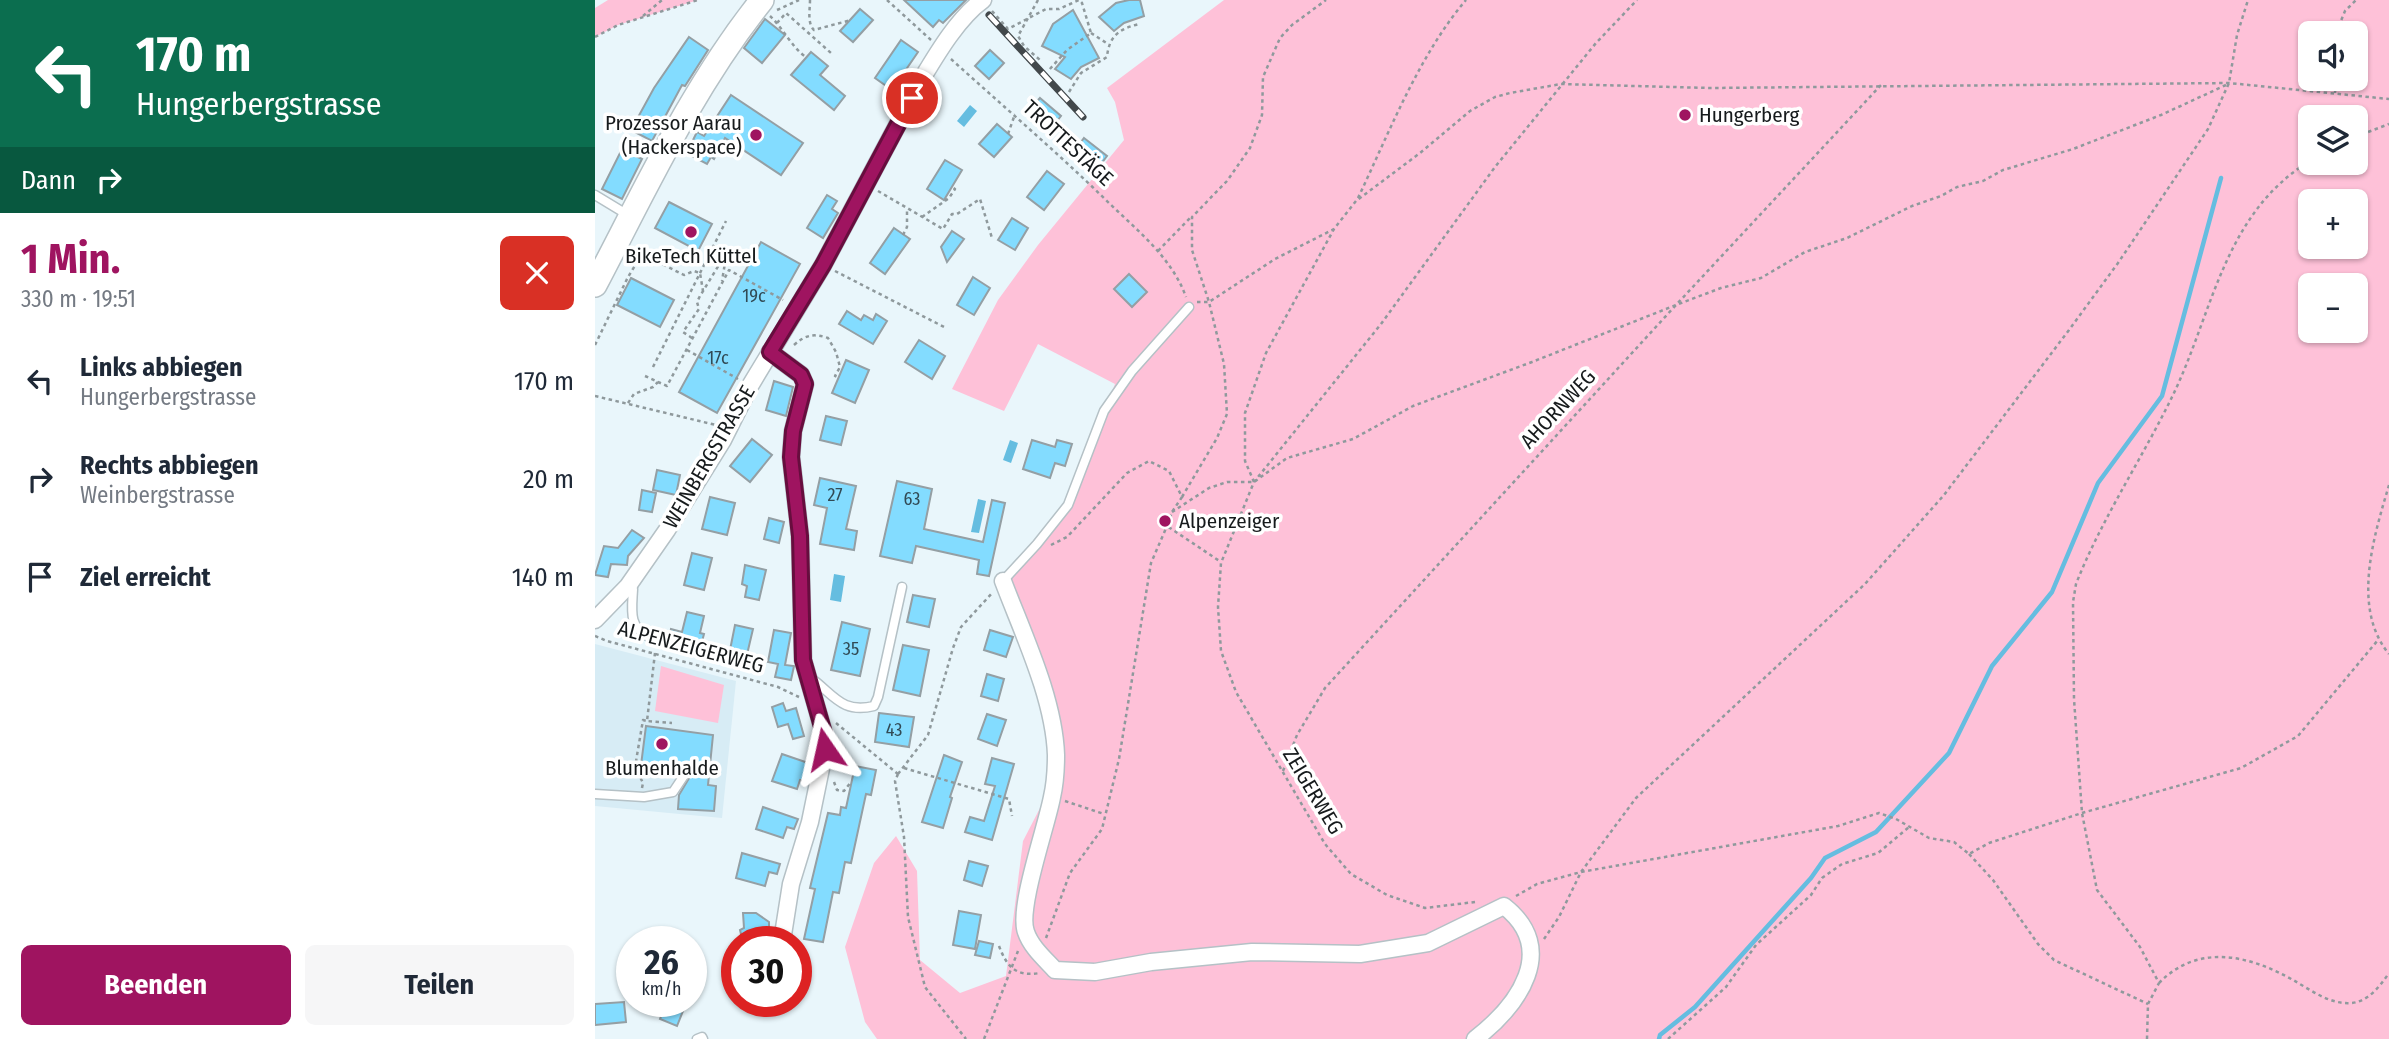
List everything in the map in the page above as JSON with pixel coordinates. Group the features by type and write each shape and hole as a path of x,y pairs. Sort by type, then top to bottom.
{"main road":[{"path":"595,285 699,91 737,31 761,1"}],"street":[{"name":"WEINBERGSTRASSE","path":"595,620 628,586 667,530 729,429 751,386 774,355 940,49 975,5 983,0"},
{"path":"774,355 801,375 805,384 793,431 791,457 800,536 803,660 825,737 810,822 791,884 784,926"},
{"path":"1003,582 1042,687 1052,723 1056,753 1052,797 1035,857 1025,931 1055,970 1095,972 1151,962 1252,952 1360,954 1428,943 1504,906 1519,918 1528,933 1532,956 1523,986 1492,1026 1475,1039"}],"lane":[{"path":"595,195 631,217"},
{"path":"1003,582 1068,505 1104,411 1132,371 1189,307"},
{"path":"628,586 633,589 634,626 649,637 662,634"},
{"path":"806,674 834,699 853,709 874,706 902,587"},
{"path":"595,794 641,797 673,792 685,774"},
{"path":"697,1039 703,1039"}],"path":[{"path":"640,19 662,0"},
{"path":"595,37 618,25 698,0"},
{"path":"810,0 809,17 814,30 851,20"},
{"path":"887,0 940,49"},
{"path":"983,0 1008,29 1046,9 1059,9 1079,0 1083,3 1091,33 1108,44"},
{"path":"1038,0 1018,38 1039,60"},
{"path":"1158,251 1227,181 1251,148 1262,115 1263,77 1280,38 1292,25 1327,0"},
{"path":"1254,482 1245,461 1245,413 1266,354 1334,229 1356,201 1409,90 1455,13 1466,0"},
{"name":"ZEIGERWEG","path":"1476,902 1425,908 1387,895 1350,874 1325,844 1236,692 1221,651 1218,607 1221,563 1254,482 1381,324 1495,167 1561,84 1637,0"},
{"path":"1532,956 1559,917 1581,872 1636,798 1865,584 1944,495 2118,262 2197,147 2219,108 2229,83 2237,35 2248,0"},
{"path":"2341,21 2345,11 2356,0"},
{"path":"761,1 785,30 797,52 806,57"},
{"path":"777,23 786,13 831,53"},
{"path":"1069,92 1081,73 1107,57 1108,44 1114,36 1127,27 1139,24"},
{"path":"1049,70 1067,50 1091,33"},
{"name":"TROTTESTÄGE","path":"954,61 1015,114 1158,251 1181,285 1189,307"},
{"path":"1356,201 1482,103 1510,93 1561,84 1710,88 2229,83 2389,99"},
{"path":"1172,512 1209,488 1227,482 1254,482 1287,458 1353,439 1413,406 1676,304 1721,288 1761,278 1805,251 1847,238 1957,187 1983,181 2003,170 2073,149 2186,104 2229,83"},
{"name":"AHORNWEG","path":"1283,772 1297,735 1325,688 1676,304 1881,85"},
{"path":"1008,134 1015,114"},
{"path":"2368,132 2389,124"},
{"path":"2159,983 2140,947 2097,890 2083,813 2074,699 2073,602 2076,584 2174,392 2229,254 2260,205 2298,170"},
{"path":"866,184 943,229 952,214 957,214 980,199 992,238"},
{"path":"922,217 949,198 955,189 951,187"},
{"path":"903,234 907,227 907,208"},
{"path":"1038,951 1045,941 1070,873 1102,829 1119,759 1151,563 1172,512 1217,438 1227,414 1224,364 1209,302 1192,250 1192,217"},
{"path":"653,367 726,221"},
{"path":"1209,302 1275,259 1334,229"},
{"path":"595,345 642,254 684,275 694,271 700,273 703,290"},
{"path":"693,338 683,332 699,309 697,302 725,255 722,284"},
{"path":"823,265 946,328"},
{"path":"645,376 667,386 729,271 799,308"},
{"path":"774,355 802,337 816,334 828,338 836,352 840,367 835,376 839,378"},
{"path":"687,350 751,386"},
{"path":"628,404 634,394 653,387 658,382"},
{"path":"595,396 729,429"},
{"path":"1037,544 1047,547 1067,537 1127,473 1149,461 1169,471 1182,497"},
{"path":"2389,485 2370,565 2370,612 2378,640 2389,654"},
{"path":"1167,526 1221,563"},
{"path":"966,1039 925,987 908,917 904,837 895,781 928,735 949,658 961,627 1003,582"},
{"name":"ALPENZEIGERWEG","path":"595,635 607,641 778,687"},
{"path":"1969,854 1989,843 2083,813 2241,768 2298,736 2378,640"},
{"path":"647,721 656,653"},
{"path":"641,797 643,783 635,767 643,720 672,723"},
{"path":"837,723 898,774"},
{"path":"904,768 1009,800 1012,816"},
{"path":"834,776 837,790 844,791 851,782"},
{"path":"1052,797 1104,814"},
{"path":"1504,906 1520,892 1537,884 1581,872 1838,825 1879,813 1896,819 1929,838 1954,842 1993,880 2038,944 2054,960 2148,1004"},
{"path":"1668,1039 1726,987 1756,945 1811,895 1822,878 1842,864 1878,853 1909,827"},
{"path":"999,946 1013,969 1026,975 1055,970"},
{"path":"2147,1039 2148,1004 2159,983 2176,968 2190,961 2229,958 2264,965 2325,998 2352,1003 2372,994 2389,973"},
{"path":"983,1039 1013,969"}],"shaded area":[{"path":"608,0 698,0 618,25 595,37 595,8"},
{"path":"1224,0 2389,0 2389,1039 877,1039 865,1022 845,947 874,863 896,836 917,871 920,960 960,993 1006,976 1023,841 1055,779 1056,753 1003,581 1068,505 1115,384 1038,344 1004,411 952,389 998,300 1038,245 1124,140 1115,102 1107,88"},
{"name":"Blumenhalde","path":"595,644 736,681 722,818 595,806"},
{"path":"661,666 724,685 718,723 655,711"}],"water":[{"path":"970,105 977,111 964,127 957,121"},
{"path":"1010,440 1018,443 1011,463 1003,460"},
{"path":"978,499 986,501 979,533 971,532"},
{"path":"834,574 845,576 841,602 830,600"}],"building":[{"path":"904,0 966,0 943,23 939,20 933,27"},
{"path":"1140,0 1144,16 1124,23 1114,31 1099,17 1116,3"},
{"path":"860,9 873,20 853,42 840,31"},
{"path":"1073,10 1099,58 1081,67 1071,79 1055,69 1065,57 1042,46 1053,24"},
{"path":"765,19 785,35 762,63 744,48"},
{"path":"689,37 708,50 685,86 682,85 652,141 631,130 654,88"},
{"path":"901,40 918,52 892,90 875,78"},
{"path":"990,50 1004,63 989,79 975,66"},
{"path":"811,52 828,66 820,75 845,96 834,110 791,75"},
{"name":"Prozessor Aarau (Hackerspace)","path":"731,95 803,143 781,175 725,138 714,159 711,157 707,164 690,155 695,146 691,144 697,132 704,136"},
{"path":"1040,98 1061,116 1049,131 1027,112"},
{"path":"997,124 1012,137 994,157 979,144"},
{"path":"1084,138 1107,156 1095,172 1072,154"},
{"path":"622,149 642,159 622,199 602,189"},
{"path":"945,160 962,170 944,200 927,189"},
{"path":"1047,171 1064,184 1044,210 1027,197"},
{"path":"827,195 837,201 832,209 838,213 823,238 807,228"},
{"path":"669,202 712,224 698,251 655,228"},
{"path":"1012,218 1028,228 1015,250 998,240"},
{"path":"894,228 910,239 885,274 870,263"},
{"path":"952,231 964,239 947,262 941,247"},
{"path":"761,242 800,264 717,413 679,392"},
{"path":"1129,274 1147,292 1132,307 1114,289"},
{"path":"973,277 990,288 974,315 957,305"},
{"path":"631,278 674,300 660,327 617,305"},
{"path":"847,311 861,320 864,315 873,320 876,314 887,321 873,344 839,324"},
{"path":"919,340 945,356 932,379 905,362"},
{"path":"846,360 869,370 855,403 832,393"},
{"path":"774,381 793,387 786,416 766,410"},
{"path":"826,416 847,421 841,445 820,440"},
{"path":"752,439 772,455 750,482 730,466"},
{"path":"1032,440 1055,447 1057,440 1072,444 1065,466 1055,463 1050,478 1023,469"},
{"path":"657,470 680,475 676,495 653,490"},
{"path":"820,478 856,486 846,529 857,531 854,550 820,544 827,508 814,505"},
{"path":"897,481 932,489 924,529 983,542 992,500 1005,503 989,576 977,574 979,560 916,546 912,563 880,556"},
{"path":"642,490 656,493 652,512 639,510"},
{"path":"710,497 735,503 727,535 702,529"},
{"path":"769,518 784,522 779,543 764,539"},
{"path":"632,530 644,538 628,556 627,565 611,564 608,577 595,575 604,546 618,548"},
{"path":"692,553 712,558 704,590 684,585"},
{"path":"745,565 766,570 759,600 745,597 747,586 742,584"},
{"path":"913,595 935,599 929,627 907,622"},
{"path":"687,612 704,616 700,633 704,634 699,653 668,644 671,629 682,632"},
{"path":"842,622 870,629 860,676 831,670"},
{"path":"735,625 753,629 745,663 728,660"},
{"path":"774,630 791,633 785,665 794,666 791,680 775,677 778,664 768,662"},
{"path":"990,630 1013,637 1006,657 984,650"},
{"path":"903,645 929,650 920,696 893,690"},
{"path":"987,674 1004,679 998,701 981,696"},
{"path":"783,703 786,711 796,708 804,736 793,739 788,724 778,727 772,707"},
{"path":"879,713 914,717 909,747 875,742"},
{"path":"987,714 1006,720 997,746 978,739"},
{"path":"646,726 713,735 708,785 716,786 714,811 678,809 679,795 691,775 688,768 682,768 675,777 640,773"},
{"path":"782,754 811,764 807,782 800,780 797,789 772,781"},
{"path":"944,755 962,762 943,828 922,822"},
{"path":"992,758 1014,764 992,840 965,832 970,817 984,821 995,786 985,784"},
{"path":"855,766 876,770 871,795 866,794 851,863 845,862 839,893 833,892 823,942 812,940 812,926 807,926 815,889 810,888 828,813 840,815 841,807 846,808"},
{"path":"763,807 798,819 794,829 787,827 783,838 756,829"},
{"path":"742,853 780,864 777,874 769,872 765,886 736,878"},
{"path":"969,861 988,866 982,886 964,880"},
{"path":"959,911 981,915 975,949 953,945"},
{"path":"743,913 756,913 769,922 769,926 744,926"},
{"path":"979,941 993,944 990,958 975,955"},
{"path":"616,1003 616,1017 626,1017 626,1022 595,1025 595,1004"},
{"path":"661,1017 681,1017 677,1026 660,1019"}],"waterway":[{"path":"1659,1039 1660,1035 1695,1007 1811,878 1825,858 1876,832 1949,753 1992,666 2052,592 2098,483 2162,396 2221,178"}],"railway":[{"path":"989,15 1083,117"}],"place":[{"name":"Hungerberg","path":"1685,115"},
{"name":"Prozessor Aarau (Hackerspace)","path":"756,135"},
{"name":"BikeTech Küttel","path":"691,232"},
{"name":"Alpenzeiger","path":"1165,521"},
{"name":"Blumenhalde","path":"662,744"}],"route":[{"path":"825,749 825,737 803,660 800,536 791,457 793,431 805,384 801,375 770,352 799,308 912,98"}]}
